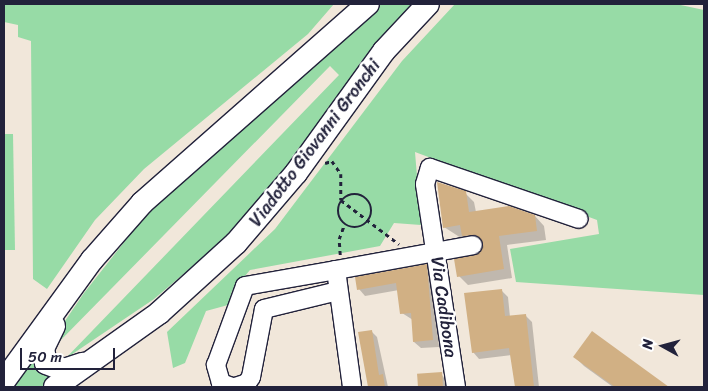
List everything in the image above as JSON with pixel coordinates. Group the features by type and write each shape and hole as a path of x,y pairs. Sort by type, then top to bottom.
{"main road":[{"path":"4,380 81,274 160,185 368,4"},
{"name":"Viadotto Giovanni Gronchi","path":"55,387 128,337 224,255 312,151 378,58 428,4"},
{"path":"81,274 44,346 45,362 60,369 79,367 128,337"}],"street":[{"name":"Via Cadibona","path":"456,387 425,184 430,168 579,219"},
{"path":"338,291 264,309 251,377 247,383 234,387 221,383 216,365 245,286 473,245"},
{"path":"339,270 338,291 352,387"}],"path":[{"path":"312,151 327,165 332,161 341,174 341,200 338,216 344,225 360,228 369,222 372,210 368,199 351,194 341,200"},
{"path":"341,200 395,239 408,257"},
{"path":"339,270 339,239 344,225"}],"green space":[{"path":"4,4 334,4 308,34 144,169 95,220 47,289 33,279 31,41 18,37 18,25 4,22"},
{"path":"379,4 417,4 287,173 213,249 154,299 65,359 339,75 330,66 55,346 52,340 84,293 163,193"},
{"path":"455,4 676,4 704,10 704,295 516,282 510,249 599,234 597,220 415,152 421,225 394,223 380,246 250,270 232,291 228,305 206,311 185,363 173,368 167,332 275,229 402,61"},
{"path":"4,134 13,134 15,250 4,250"},
{"path":"30,358 53,381 43,387 6,387"}],"building":[{"path":"437,182 466,191 469,212 509,206 535,215 537,231 499,236 504,269 457,277 454,259 479,253 483,243 476,235 462,236 460,225 443,228"},
{"path":"427,264 433,340 413,342 411,313 400,314 396,283 357,290 355,277"},
{"path":"502,289 505,316 526,314 534,387 515,387 509,348 472,353 464,293"},
{"path":"372,330 379,375 383,374 385,387 368,387 358,332"},
{"path":"592,331 669,387 615,387 573,357"},
{"path":"442,372 443,387 418,387 417,374"}]}
